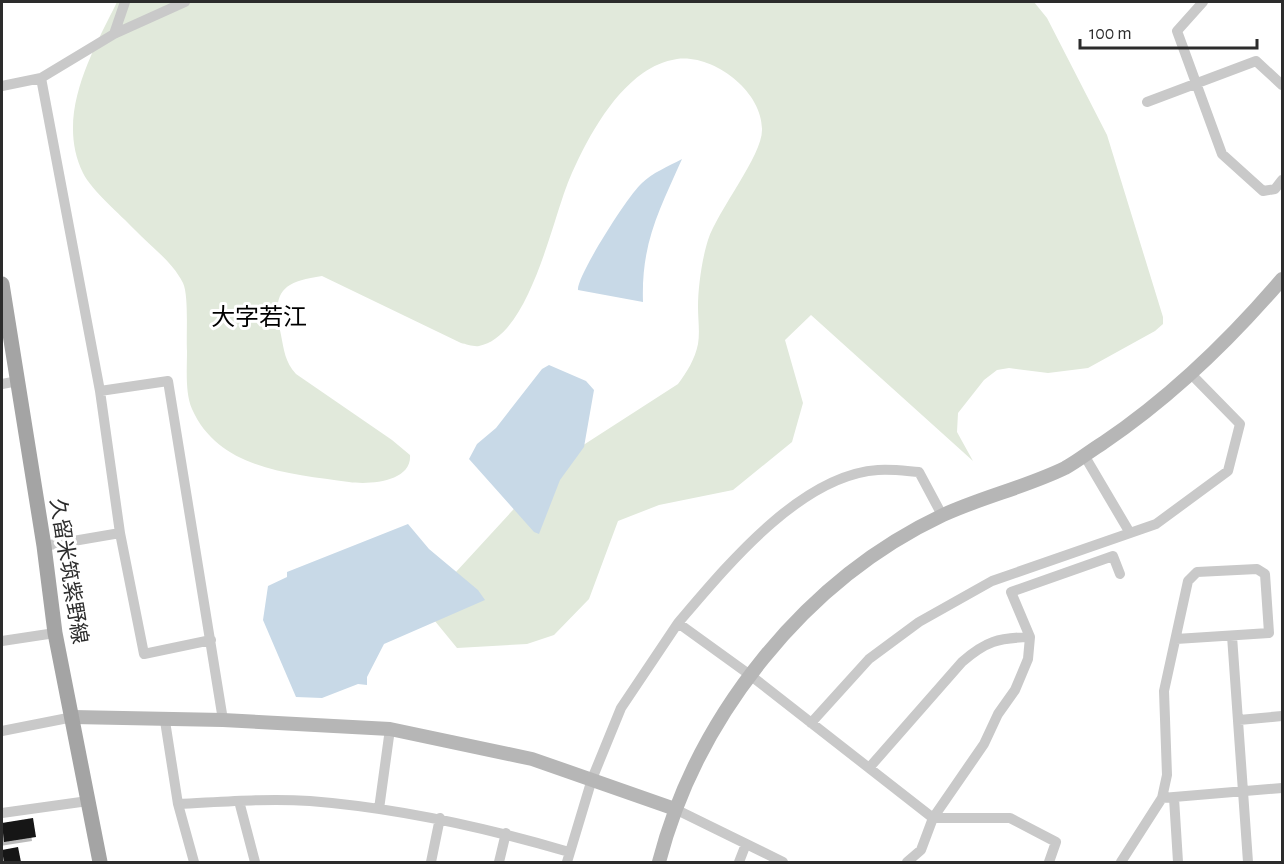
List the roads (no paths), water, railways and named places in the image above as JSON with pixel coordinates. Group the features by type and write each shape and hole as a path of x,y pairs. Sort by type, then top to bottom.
{"main road":[{"name":"久留米筑紫野線","path":"2,284 44,546 55,633 100,862"}],"street":[{"path":"114,34 125,2"},
{"path":"2,86 41,78 114,34 185,2"},
{"path":"1203,2 1178,31 1222,154 1263,191 1275,189 1282,180"},
{"path":"1147,102 1256,61 1282,85"},
{"path":"41,78 100,391 120,533 144,654 211,640"},
{"path":"659,862 675,809 707,745 750,675 787,631 852,571 887,546 942,515 1065,468 1145,415 1191,374 1282,279"},
{"path":"811,723 869,659 919,622 992,581 1156,524 1228,471 1240,424 1191,374"},
{"path":"2,384 18,381"},
{"path":"100,391 168,381 223,720"},
{"path":"1084,455 1130,533"},
{"path":"178,804 308,801 379,809 440,818 506,833 568,857 592,779 621,708 678,623 724,570 762,533 821,488 847,477 877,470 920,472 942,515"},
{"path":"44,546 120,533"},
{"path":"907,862 921,850 933,818 984,744 998,714 1015,690 1028,659 1030,637 1011,592 1113,556 1120,574"},
{"path":"1121,862 1162,798 1167,775 1164,691 1188,581 1197,572 1257,569 1265,574 1269,633 1176,639"},
{"path":"678,623 750,675 933,818 1010,818 1056,842 1049,862"},
{"path":"2,640 55,633"},
{"path":"1232,636 1248,862"},
{"path":"869,768 962,662 979,647 1001,638 1030,637"},
{"path":"1239,720 1282,716"},
{"path":"2,730 73,717 165,721 223,720 390,729 532,759 592,779 675,809 783,862"},
{"path":"165,721 178,804 194,862"},
{"path":"379,809 390,729"},
{"path":"1162,798 1282,788"},
{"path":"1174,798 1178,862"},
{"path":"2,813 88,801"},
{"path":"239,801 255,862"},
{"path":"430,862 440,818"},
{"path":"499,862 506,833"},
{"path":"739,862 746,844"}],"water":[{"path":"682,159 659,212 648,245 643,281 643,302 578,290 585,269 594,253 635,190 651,176"},
{"path":"549,365 586,381 594,390 584,447 560,480 539,534 534,532 469,459 477,444 496,428 542,369"},
{"path":"408,524 429,549 478,590 485,600 384,644 367,677 367,685 358,684 322,698 296,697 263,620 268,586 287,577 287,572"}],"district":[{"name":"大字若江","path":"259,317"}]}
